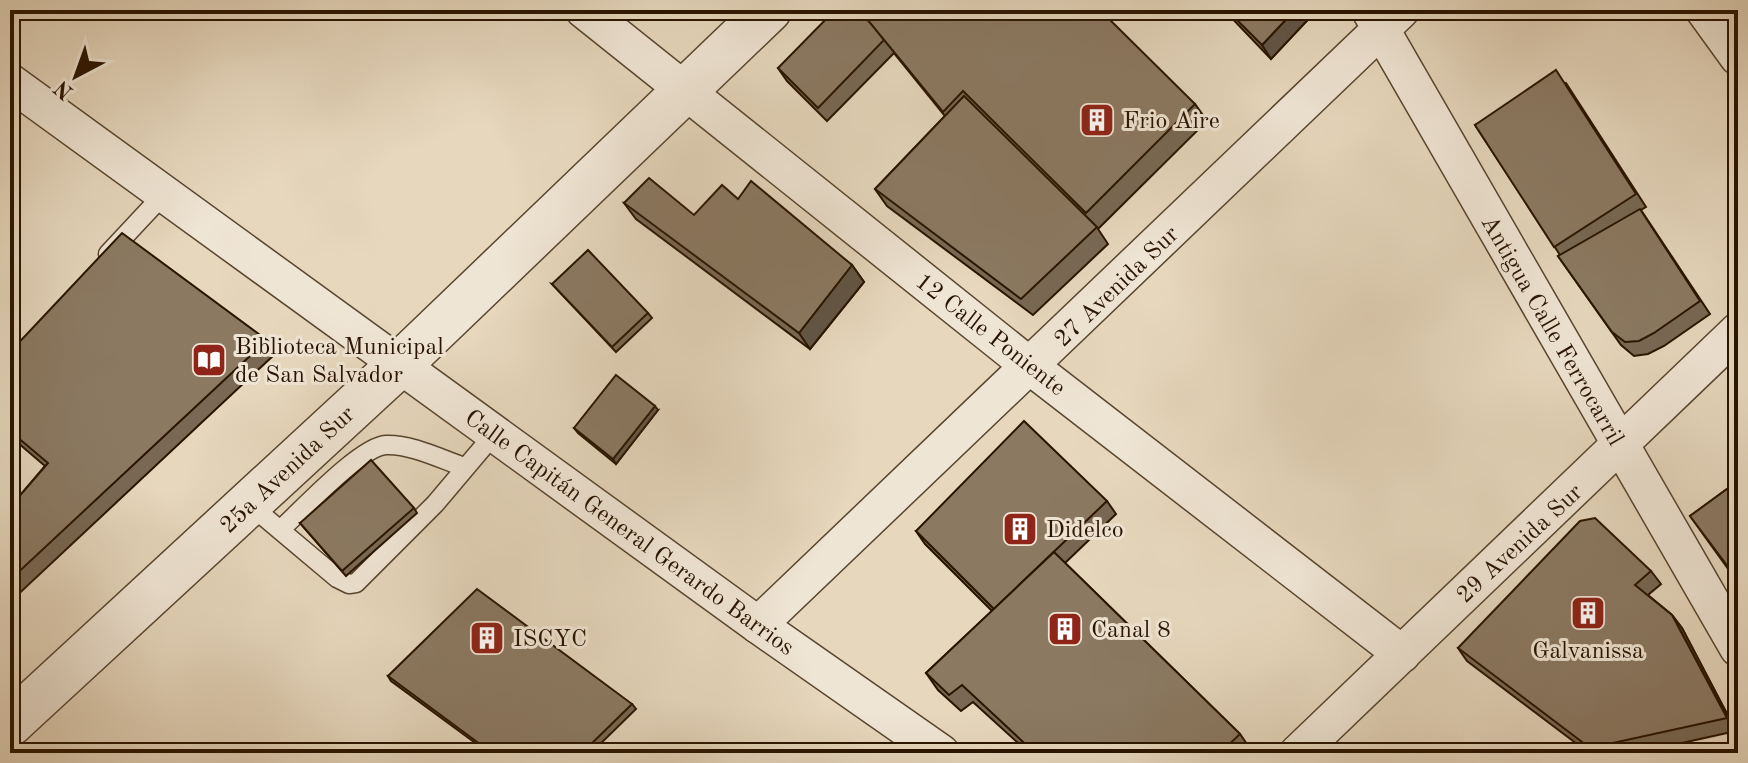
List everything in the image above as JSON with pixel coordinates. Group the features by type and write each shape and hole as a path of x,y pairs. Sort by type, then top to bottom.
{"street":[{"name":"12 Calle Poniente","path":"584,10 1031,367 1402,654"},
{"name":"25a Avenida Sur","path":"672,82 726,10"},
{"name":"25a Avenida Sur","path":"10,692 389,359 672,82 769,10"},
{"path":"1704,10 1738,57"},
{"name":"27 Avenida Sur","path":"758,625 1031,367 1384,17"},
{"name":"Antigua Calle Ferrocarril","path":"1384,17 1621,447 1738,648"},
{"name":"Calle Capitán General Gerardo Barrios","path":"10,82 758,625 941,753"},
{"name":"29 Avenida Sur","path":"1298,753 1621,447 1738,331"},
{"name":"25a Avenida Sur","path":"10,724 264,517 389,359"}],"lane":[{"path":"92,271 164,194"},
{"path":"464,467 397,446 382,445 264,517 337,578 349,584 356,583 435,504 495,433"}],"building":[{"path":"835,10 857,10 884,40 818,108 778,68"},
{"path":"865,10 1100,10 1195,104 1086,213 963,91 943,112 862,13"},
{"path":"1227,10 1295,10 1262,45"},
{"path":"1556,70 1636,194 1554,247 1475,125"},
{"path":"964,96 1097,227 1021,299 875,189"},
{"path":"649,178 694,215 722,185 738,199 751,181 852,265 799,333 624,203"},
{"path":"1640,209 1700,301 1654,333 1639,341 1625,342 1612,332 1558,256"},
{"path":"122,233 267,340 10,580 10,507 48,463 10,431 10,352"},
{"path":"588,250 648,313 612,347 552,284"},
{"path":"616,375 655,406 613,459 574,428"},
{"name":"Didelco","path":"1024,421 1107,501 994,609 916,531"},
{"path":"371,460 414,508 342,571 300,523"},
{"path":"1738,481 1738,567 1732,572 1690,516"},
{"path":"1595,518 1651,571 1635,585 1672,615 1727,718 1590,748 1458,648 1580,521"},
{"name":"Canal 8","path":"1054,552 1240,734 1220,753 1035,753 962,685 949,695 926,673"},
{"name":"ISCYC","path":"477,589 632,704 582,753 492,753 388,676"}],"place":[{"name":"Frio Aire","path":"1097,120"},
{"name":"Biblioteca Municipal de San Salvador","path":"209,360"},
{"name":"Didelco","path":"1020,529"},
{"name":"Galvanissa","path":"1588,613"},
{"name":"Canal 8","path":"1065,629"},
{"name":"ISCYC","path":"487,638"}]}
